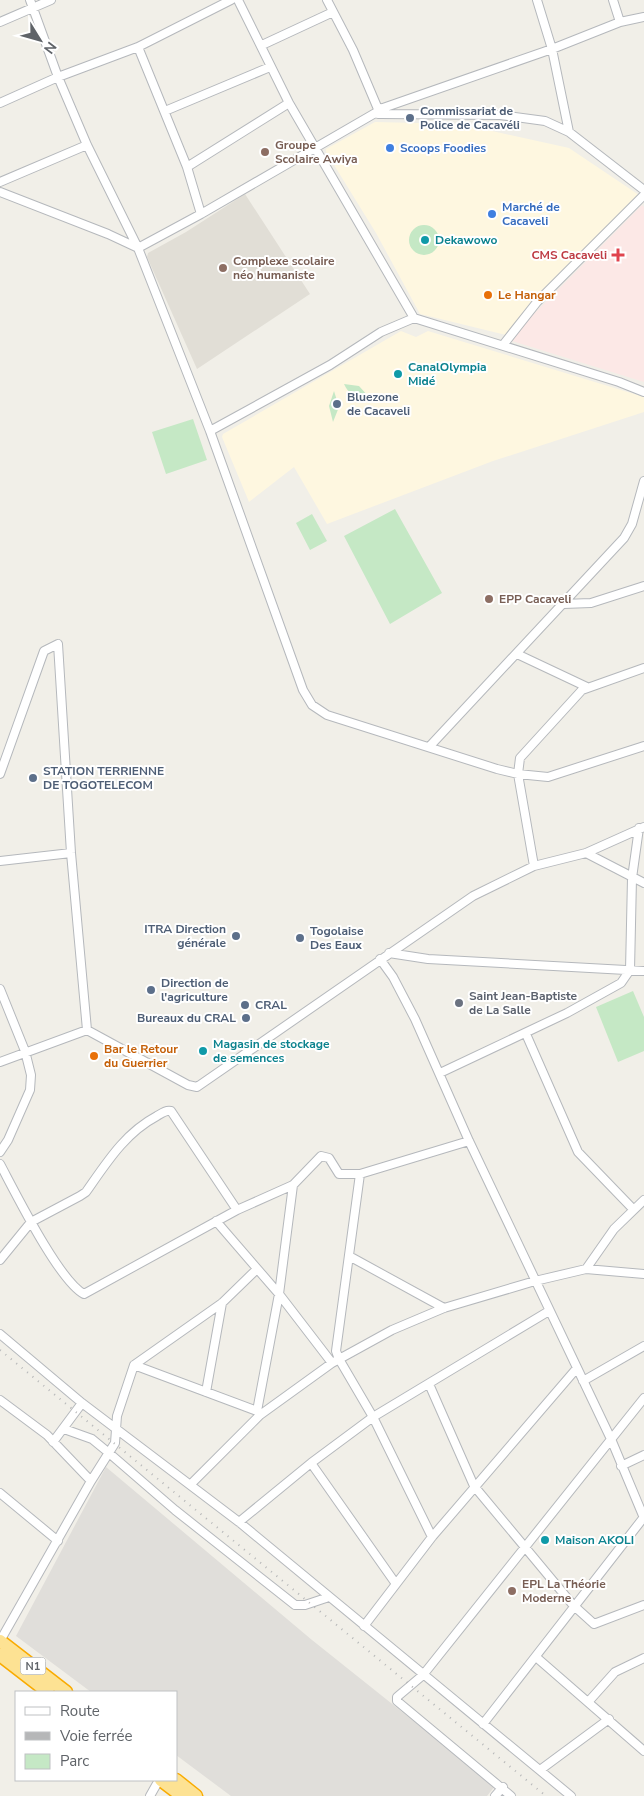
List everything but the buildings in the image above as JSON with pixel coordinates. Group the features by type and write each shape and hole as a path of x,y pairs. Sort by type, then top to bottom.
{"highway":[{"name":"N1","path":"0,1641 65,1691"},
{"name":"N1","path":"0,1655 47,1691"},
{"path":"161,1781 182,1796"},
{"path":"177,1781 196,1796"}],"street":[{"path":"30,0 58,77 87,145 138,248 210,431 303,690 312,704 327,715 518,774 548,777 644,746"},
{"path":"0,22 51,0"},
{"path":"0,103 58,77 138,47 231,0"},
{"path":"238,0 262,45 270,67 289,104 414,318"},
{"path":"327,0 353,50 380,111"},
{"path":"537,0 552,49 569,132"},
{"path":"614,0 620,22"},
{"path":"262,45 333,12"},
{"path":"138,248 202,214 315,146 380,111 552,49 620,22 644,17"},
{"path":"138,47 187,167 202,214"},
{"path":"165,111 270,67"},
{"path":"187,167 289,104"},
{"path":"380,111 530,118 556,124 644,190"},
{"path":"0,182 87,145"},
{"path":"0,192 108,234 138,248"},
{"path":"503,345 537,302 644,195"},
{"path":"210,431 330,365 382,332 414,318 503,345 644,392"},
{"path":"428,747 628,532 644,481"},
{"path":"563,604 591,603 644,586"},
{"path":"0,774 44,651 58,644 71,853 87,1030"},
{"path":"516,654 587,687"},
{"path":"534,866 518,774 520,758 577,695 587,687 644,668"},
{"path":"0,1062 25,1051 87,1030 188,1085 197,1087 472,896 534,866 586,853 641,827"},
{"path":"440,1073 526,1034 618,986 630,970 632,878 641,827"},
{"path":"0,861 71,853"},
{"path":"586,853 644,883"},
{"path":"389,953 435,960 644,971"},
{"path":"380,959 393,977 440,1073 469,1142 611,1439 644,1517 483,1724"},
{"path":"0,990 25,1051 32,1074 30,1090 8,1140 0,1152"},
{"path":"526,1034 578,1152 633,1209"},
{"path":"0,1260 31,1222 80,1196 115,1149 145,1122 169,1110 237,1210"},
{"path":"0,1164 31,1222 71,1284 84,1294 237,1210 293,1185 321,1156 329,1158 339,1174 360,1174 469,1142"},
{"path":"335,1361 360,1174"},
{"path":"259,1413 279,1294 293,1185"},
{"path":"586,1269 614,1229 644,1200"},
{"path":"216,1221 335,1361 373,1417 432,1537"},
{"path":"349,1256 444,1308"},
{"path":"0,1641 91,1481 116,1441 118,1430 117,1416 134,1365 222,1303 257,1269"},
{"path":"190,1485 259,1413 335,1361 392,1330 444,1308 535,1281 586,1269 644,1274"},
{"path":"206,1392 222,1303"},
{"path":"239,1522 311,1463 373,1417 549,1311"},
{"path":"0,1334 82,1403 239,1522 422,1675 571,1796"},
{"path":"583,1381 644,1346"},
{"path":"134,1365 259,1413"},
{"path":"364,1626 432,1537 474,1486 577,1368"},
{"path":"429,1384 474,1486 573,1606 594,1624 644,1605"},
{"path":"512,1796 397,1700 400,1694 422,1675 644,1398"},
{"path":"0,1400 53,1442 91,1481"},
{"path":"53,1442 82,1403"},
{"path":"64,1428 92,1439 175,1510 295,1605 305,1605 329,1596"},
{"path":"622,1466 644,1455"},
{"path":"311,1463 396,1584"},
{"path":"0,1493 58,1541"},
{"path":"536,1657 589,1701 644,1751"},
{"path":"589,1701 615,1672 644,1658"},
{"path":"540,1770 609,1719"},
{"path":"150,1796 159,1781"},
{"path":"495,1796 503,1787"}],"shaded area":[{"name":"Marché de Cacaveli","path":"375,122 461,124 569,148 639,195 534,298 506,335 420,314 376,233 326,152 326,149"},
{"path":"245,194 310,294 197,369 147,257 148,253 186,232"},
{"name":"CMS Cacaveli","path":"642,205 644,207 644,382 512,341 511,337"},
{"name":"Bluezone de Cacaveli","path":"401,331 416,337 428,331 644,397 644,412 493,461 327,524 294,467 249,502 222,437 223,434"},
{"path":"106,1467 312,1640 495,1786 487,1796 231,1796 178,1756 178,1691 90,1691 16,1636"}],"green space":[{"path":"424,225 430,226 438,234 438,246 430,254 424,255 418,254 410,246 409,240 410,234 418,226"},
{"path":"344,384 359,386 369,397 354,395 348,391"},
{"path":"334,391 339,407 333,422 329,406"},
{"path":"193,419 207,460 166,474 152,432"},
{"path":"395,509 442,593 390,624 344,536"},
{"path":"312,514 327,541 310,550 296,523"},
{"path":"633,991 644,1017 644,1051 618,1062 596,1007"}],"railway":[{"path":"0,1350 546,1796"}],"place":[{"name":"Commissariat de Police de Cacavéli","path":"410,118"},
{"name":"Scoops Foodies","path":"390,148"},
{"name":"Groupe Scolaire Awiya","path":"265,152"},
{"name":"Marché de Cacaveli","path":"492,214"},
{"name":"Dekawowo","path":"425,240"},
{"name":"CMS Cacaveli","path":"618,255"},
{"name":"Complexe scolaire néo humaniste","path":"223,268"},
{"name":"Le Hangar","path":"488,295"},
{"name":"CanalOlympia Midé","path":"398,374"},
{"name":"Bluezone de Cacaveli","path":"337,404"},
{"name":"EPP Cacaveli","path":"489,599"},
{"name":"STATION TERRIENNE DE TOGOTELECOM","path":"33,778"},
{"name":"ITRA Direction générale","path":"236,936"},
{"name":"Togolaise Des Eaux","path":"300,938"},
{"name":"Direction de l'agriculture","path":"151,990"},
{"name":"Saint Jean-Baptiste de La Salle","path":"459,1003"},
{"name":"CRAL","path":"245,1005"},
{"name":"Bureaux du CRAL","path":"246,1018"},
{"name":"Magasin de stockage de semences","path":"203,1051"},
{"name":"Bar le Retour du Guerrier","path":"94,1056"},
{"name":"Maison AKOLI","path":"545,1540"},
{"name":"EPL La Théorie Moderne","path":"512,1591"}]}
